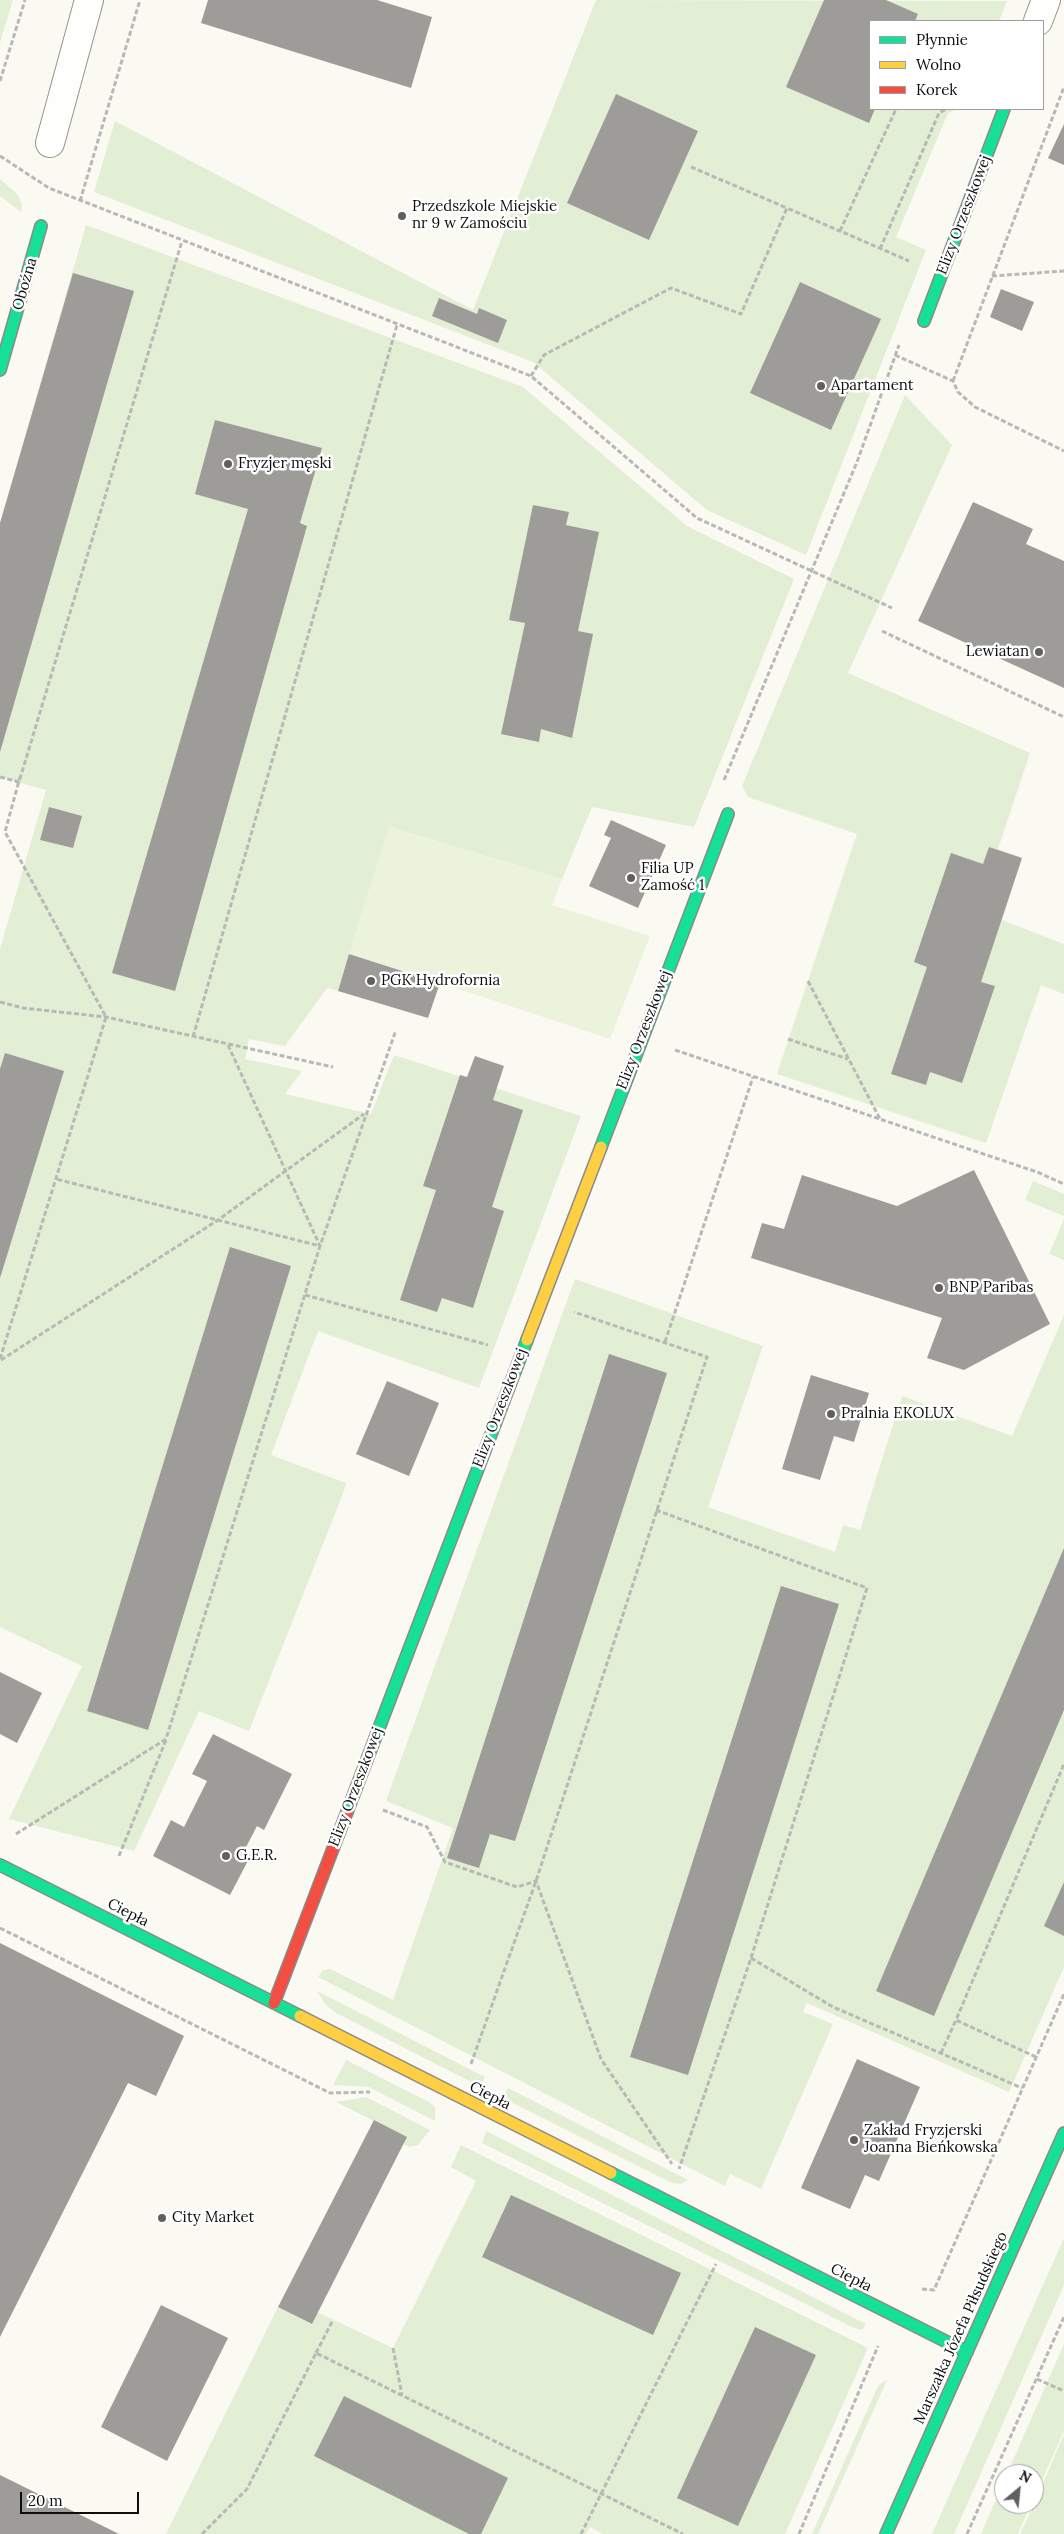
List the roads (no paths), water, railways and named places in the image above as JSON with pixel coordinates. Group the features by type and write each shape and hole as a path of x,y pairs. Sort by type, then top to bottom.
{"street":[{"path":"50,143 89,0"},
{"path":"1038,20 1046,0"},
{"name":"Elizy Orzeszkowej","path":"924,321 1004,110"},
{"name":"Oboźna","path":"0,370 41,226"},
{"name":"Elizy Orzeszkowej","path":"274,2003 728,814"},
{"name":"Ciepła","path":"0,1865 967,2352"},
{"name":"Marszałka Józefa Piłsudskiego","path":"886,2534 1064,2133"}],"place":[{"name":"Przedszkole Miejskie nr 9 w Zamościu","path":"402,216"},
{"name":"Apartament","path":"821,386"},
{"name":"Fryzjer męski","path":"228,464"},
{"name":"Lewiatan","path":"1039,652"},
{"name":"Filia UP Zamość 1","path":"631,878"},
{"name":"PGK Hydrofornia","path":"371,981"},
{"name":"BNP Paribas","path":"939,1288"},
{"name":"Pralnia EKOLUX","path":"831,1414"},
{"name":"G.E.R.","path":"226,1856"},
{"name":"Zakład Fryzjerski Joanna Bieńkowska","path":"854,2140"},
{"name":"City Market","path":"162,2218"}]}
